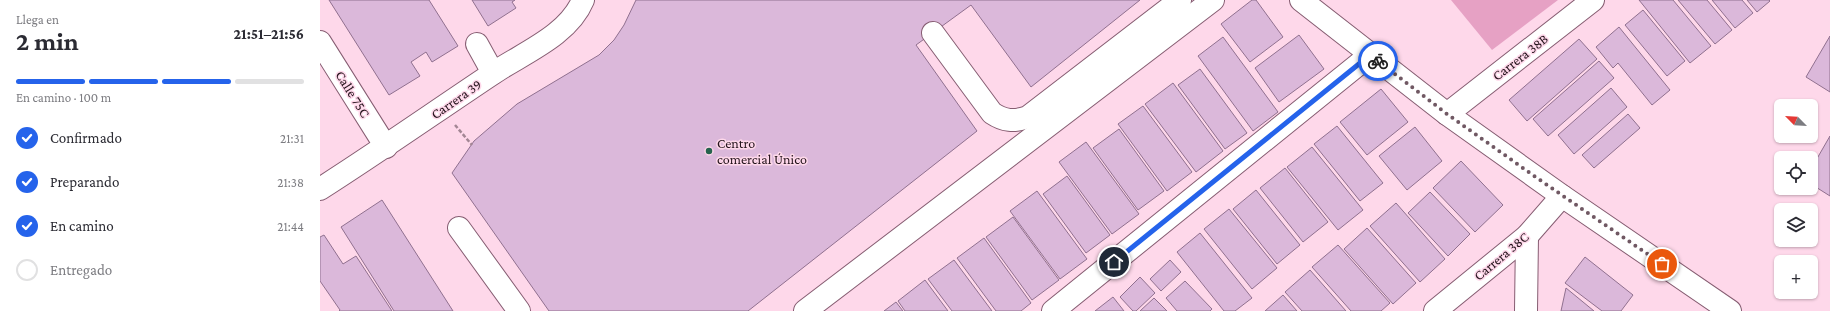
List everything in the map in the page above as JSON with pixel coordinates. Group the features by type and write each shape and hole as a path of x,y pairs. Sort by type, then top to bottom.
{"street":[{"name":"Carrera 39","path":"320,189 386,147 493,73 545,42 565,26 581,6 583,0"},
{"path":"933,33 992,113 1000,118 1010,121 1020,120 1028,117 1180,0"},
{"path":"805,311 1214,0"},
{"path":"1300,0 1447,114 1562,196 1730,311"},
{"name":"Carrera 38B","path":"1447,114 1593,0"},
{"name":"Calle 75C","path":"320,42 386,147"},
{"path":"477,44 493,73"},
{"path":"1054,311 1370,55"},
{"name":"Carrera 38C","path":"1435,311 1527,236 1562,196"},
{"path":"459,228 519,311"},
{"path":"1526,311 1527,236"}],"shaded area":[{"path":"1451,0 1558,0 1492,50"}],"building":[{"path":"329,0 429,0 458,46 432,62 426,52 411,62 420,76 389,95"},
{"path":"472,0 515,0 512,2 516,8 488,26"},
{"name":"Centro comercial Único","path":"636,0 1140,0 1031,87 971,5 916,45 977,131 748,311 549,311 452,173 474,141 517,104 599,55 614,40 624,25"},
{"path":"1252,0 1256,0 1283,37 1250,62 1221,24"},
{"path":"1639,0 1673,0 1711,46 1690,63"},
{"path":"1678,0 1707,0 1732,30 1715,44"},
{"path":"1712,0 1742,0 1753,13 1735,28"},
{"path":"1747,0 1769,0 1770,1 1757,12"},
{"path":"1643,10 1685,61 1667,76 1625,25"},
{"path":"1619,27 1670,90 1652,105 1618,63 1613,68 1596,47"},
{"path":"1299,35 1324,69 1279,102 1255,68"},
{"path":"1830,36 1830,92 1806,77"},
{"path":"1223,37 1278,112 1253,131 1198,56"},
{"path":"1579,39 1597,59 1527,121 1509,100"},
{"path":"1599,61 1614,78 1548,136 1533,119"},
{"path":"1200,69 1247,133 1225,149 1178,85"},
{"path":"1173,83 1223,151 1196,172 1145,104"},
{"path":"1611,88 1627,107 1574,154 1558,135"},
{"path":"1381,89 1408,122 1367,155 1340,122"},
{"path":"1143,106 1192,172 1167,191 1118,124"},
{"path":"1628,114 1640,128 1594,168 1582,155"},
{"path":"1337,126 1383,183 1360,201 1314,144"},
{"path":"1415,127 1442,161 1407,190 1379,156"},
{"path":"1119,129 1164,191 1138,210 1093,148"},
{"path":"1830,136 1830,196 1818,188 1818,157"},
{"path":"1086,142 1139,214 1112,234 1059,162"},
{"path":"1312,147 1363,210 1338,230 1287,167"},
{"path":"1461,161 1503,205 1475,232 1433,188"},
{"path":"1285,168 1328,222 1303,242 1260,188"},
{"path":"1067,176 1110,235 1086,253 1043,194"},
{"path":"1256,190 1300,245 1277,264 1233,209"},
{"path":"1037,191 1087,259 1060,279 1010,211"},
{"path":"1430,192 1470,234 1448,256 1408,213"},
{"path":"382,200 453,311 394,311 341,227"},
{"path":"1396,203 1445,259 1420,282 1370,226"},
{"path":"1229,209 1277,268 1252,289 1204,229"},
{"path":"1013,217 1059,280 1032,300 986,237"},
{"path":"1367,228 1416,283 1393,304 1344,249"},
{"path":"1200,233 1252,298 1235,311 1224,311 1177,252"},
{"path":"324,235 343,264 356,256 392,311 339,311 340,310 320,281 320,237"},
{"path":"984,238 1031,303 1021,311 996,311 957,258"},
{"path":"1338,245 1390,303 1381,311 1351,311 1312,267"},
{"path":"1585,257 1633,295 1621,311 1602,311 1565,283"},
{"path":"954,260 992,311 952,311 928,279"},
{"path":"1170,260 1181,272 1161,291 1150,279"},
{"path":"1310,270 1346,311 1302,311 1285,292"},
{"path":"1140,277 1155,293 1136,311 1133,311 1120,297"},
{"path":"925,280 948,311 905,311 898,301"},
{"path":"1185,281 1212,309 1210,311 1177,311 1166,298"},
{"path":"1566,288 1594,311 1561,311"},
{"path":"1283,295 1297,311 1265,311"},
{"path":"1113,297 1124,311 1095,311"},
{"path":"1154,298 1167,311 1140,311"},
{"path":"896,302 903,311 884,311"}],"way so far":[{"path":"1378,61 1447,114 1562,196 1662,264"}],"place":[{"name":"Centro comercial Único","path":"709,151"}],"route":[{"path":"1114,262 1370,55 1378,61"}]}
